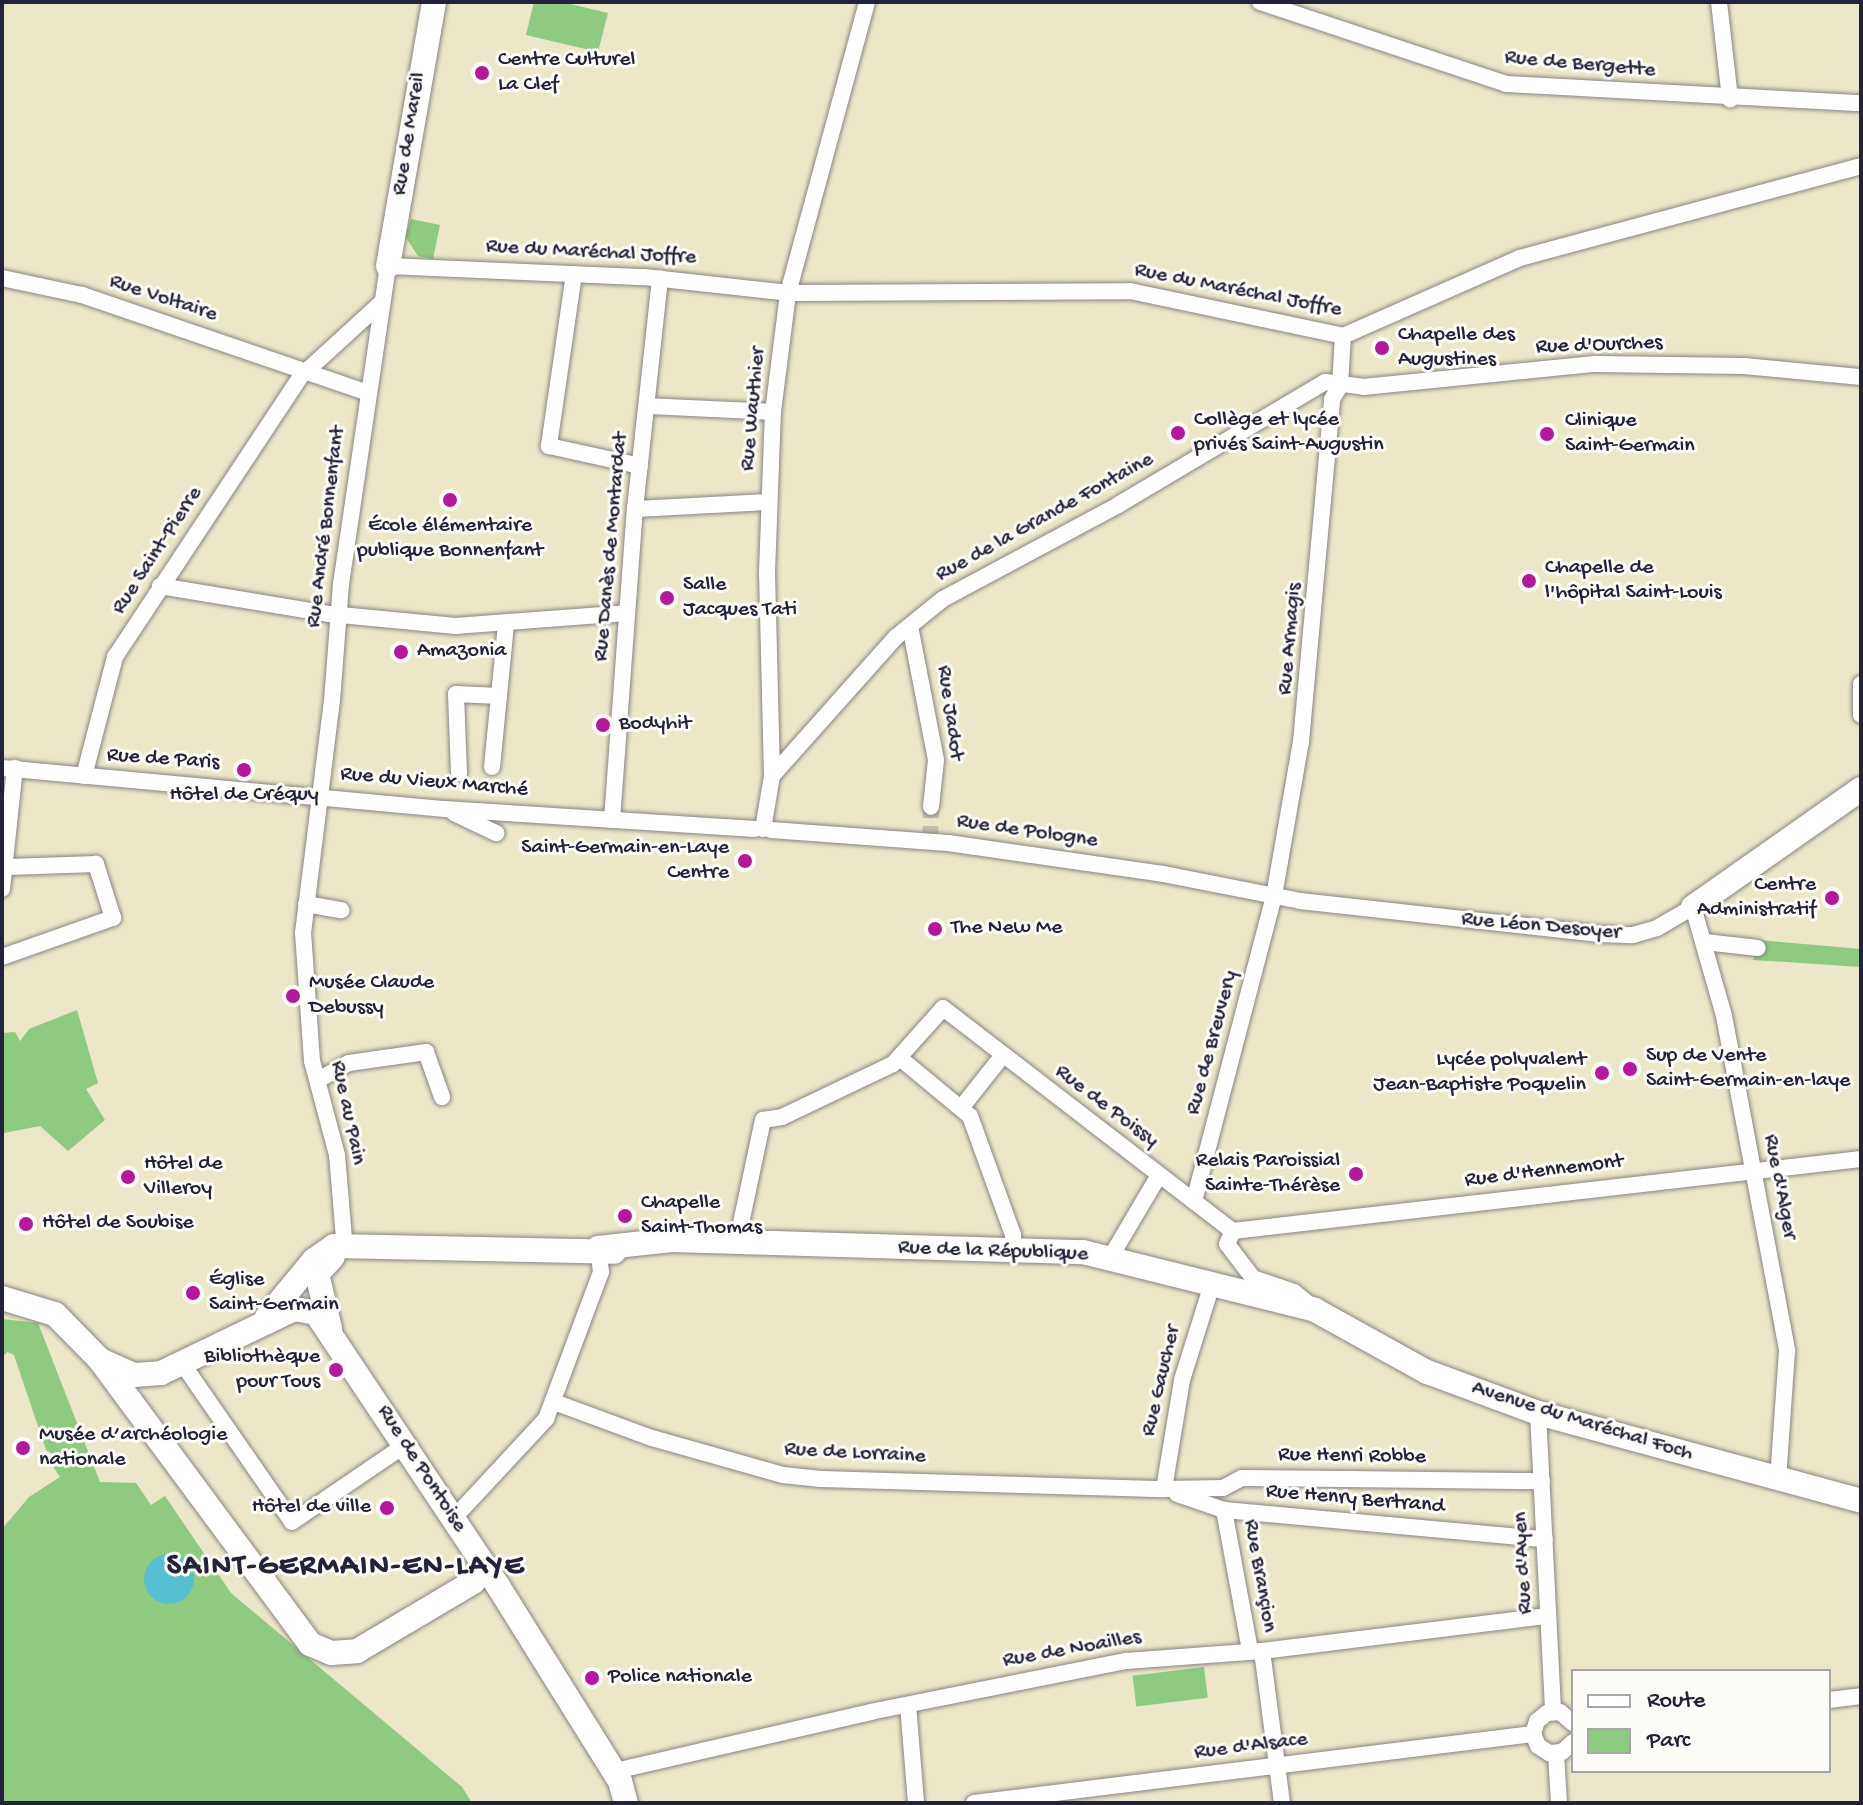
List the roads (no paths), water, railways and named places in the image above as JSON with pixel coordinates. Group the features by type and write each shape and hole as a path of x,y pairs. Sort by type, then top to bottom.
{"main road":[{"name":"Rue de Mareil","path":"388,266 434,2"},
{"name":"Rue Léon Desoyer","path":"1693,907 1861,789"},
{"name":"Rue de la République","path":"263,1322 324,1251 336,1256 598,1248 622,1254 729,1248 1013,1249 1110,1258 1315,1310"},
{"name":"Rue de Pontoise","path":"336,1256 317,1274 329,1324 611,1772 620,1781 626,1803"},
{"path":"2,1298 55,1314 100,1360 142,1410 310,1644 340,1654 357,1651 470,1584 482,1572 480,1561"},
{"path":"142,1410 146,1390 172,1368 263,1322 306,1309 329,1324"},
{"name":"Avenue du Maréchal Foch","path":"1315,1310 1427,1372 1538,1413 1861,1501"},
{"path":"100,1360 134,1375 172,1368"},
{"path":"470,1584 481,1583 501,1594"},
{"path":"610,1803 611,1772"}],"street":[{"name":"Rue Wauthier","path":"763,829 772,776 769,502 773,412 788,293 867,2"},
{"name":"Rue de Bergette","path":"1260,2 1506,84 1730,99 1861,103"},
{"path":"1719,2 1730,99"},
{"name":"Rue du Maréchal Joffre","path":"388,266 660,278 788,293 1130,291 1343,336 1520,258 1861,166"},
{"name":"Rue André Bonnenfant","path":"321,795 337,614 366,392 388,266"},
{"path":"574,274 549,446 640,466"},
{"name":"Rue Voltaire","path":"2,278 82,295 366,392"},
{"name":"Rue Danès de Montardat","path":"612,820 635,509 660,278"},
{"name":"Rue Saint-Pierre","path":"84,776 115,657 308,370 381,303"},
{"name":"Rue Armagis","path":"1274,896 1309,692 1332,399 1340,386 1343,336"},
{"name":"Rue d'Ourches","path":"1340,386 1595,364 1744,366 1861,377"},
{"name":"Rue de la Grande Fontaine","path":"772,776 910,626 963,585 1103,513 1325,382 1340,386"},
{"path":"647,406 773,412"},
{"path":"635,509 769,502"},
{"path":"160,586 337,614 455,626 627,613"},
{"path":"492,767 506,623"},
{"name":"Rue Jadot","path":"910,626 936,760 931,807"},
{"path":"1861,684 1861,715"},
{"path":"459,773 456,694 499,696"},
{"path":"2,889 8,867 8,768"},
{"name":"Rue de Paris","path":"8,768 321,795"},
{"name":"Rue du Vieux Marché","path":"321,795 445,809 543,815"},
{"name":"Rue au Pain","path":"321,795 306,904 303,974 318,1080 337,1155 336,1256"},
{"path":"445,809 496,833"},
{"name":"Rue de Pologne","path":"543,815 763,829 979,850 1150,872 1274,896"},
{"path":"2,957 113,918 96,864 8,867"},
{"name":"Rue Léon Desoyer","path":"1274,896 1599,934 1633,935 1657,928 1693,907"},
{"name":"Rue de Breuvery","path":"1194,1201 1274,896"},
{"path":"306,904 341,910"},
{"name":"Rue d'Alger","path":"1693,907 1705,942 1787,1351 1778,1479"},
{"path":"1705,942 1758,948"},
{"name":"Rue de Poissy","path":"901,1059 943,1008 1194,1201 1230,1237 1253,1278 1294,1292 1315,1310"},
{"path":"318,1080 349,1063 426,1052 442,1097"},
{"path":"961,1108 1003,1055"},
{"path":"729,1248 763,1120 782,1117 901,1059 961,1108 981,1146 1013,1235 1013,1249"},
{"name":"Rue d'Hennemont","path":"1230,1237 1861,1159"},
{"path":"1110,1258 1159,1175"},
{"path":"453,1519 546,1419 601,1272 598,1248"},
{"name":"Rue Gaucher","path":"1164,1489 1182,1380 1212,1284"},
{"path":"172,1368 292,1522 405,1445"},
{"name":"Rue de Lorraine","path":"554,1402 652,1438 783,1475 1164,1489"},
{"name":"Rue d'Ayen","path":"1538,1413 1553,1711"},
{"name":"Rue Henri Robbe","path":"1164,1489 1223,1488 1242,1478 1542,1481"},
{"name":"Rue Henry Bertrand","path":"1164,1489 1224,1510 1545,1539"},
{"name":"Rue Brançion","path":"1224,1510 1256,1651 1282,1803"},
{"name":"Rue de Noailles","path":"611,1772 908,1705 1126,1661 1256,1651 1548,1616"},
{"path":"1831,1700 1861,1696"},
{"path":"908,1705 916,1803"},
{"path":"1556,1754 1543,1750 1533,1734 1541,1716 1553,1711 1571,1722"},
{"name":"Rue d'Alsace","path":"974,1803 1533,1734"},
{"path":"1556,1754 1571,1743"},
{"path":"1556,1754 1559,1803"}],"water":[{"path":"169,1554 187,1561 194,1579 187,1597 169,1604 151,1597 144,1579 151,1561"}],"tunnel":[{"path":"930,842 931,807"}],"place":[{"name":"Centre Culturel La Clef","path":"482,73"},
{"name":"Chapelle des Augustines","path":"1382,348"},
{"name":"Collège et lycée privés Saint-Augustin","path":"1178,433"},
{"name":"Clinique Saint-Germain","path":"1547,434"},
{"name":"École élémentaire publique Bonnenfant","path":"450,500"},
{"name":"Chapelle de l'hôpital Saint-Louis","path":"1529,581"},
{"name":"Salle Jacques Tati","path":"667,598"},
{"name":"Amazonia","path":"401,652"},
{"name":"Bodyhit","path":"603,725"},
{"name":"Hôtel de Créquy","path":"244,770"},
{"name":"Saint-Germain-en-Laye Centre","path":"745,861"},
{"name":"Centre Administratif","path":"1832,898"},
{"name":"The New Me","path":"935,929"},
{"name":"Musée Claude Debussy","path":"293,996"},
{"name":"Sup de Vente Saint-Germain-en-laye","path":"1630,1069"},
{"name":"Lycée polyvalent Jean-Baptiste Poquelin","path":"1602,1073"},
{"name":"Relais Paroissial Sainte-Thérèse","path":"1356,1174"},
{"name":"Hôtel de Villeroy","path":"128,1177"},
{"name":"Chapelle Saint-Thomas","path":"625,1216"},
{"name":"Hôtel de Soubise","path":"26,1224"},
{"name":"Église Saint-Germain","path":"193,1293"},
{"name":"Bibliothèque pour Tous","path":"336,1370"},
{"name":"Musée d’archéologie nationale","path":"23,1448"},
{"name":"Hôtel de ville","path":"387,1508"},
{"name":"Police nationale","path":"592,1678"}],"district":[{"name":"SAINT-GERMAIN-EN-LAYE","path":"346,1568"}]}
